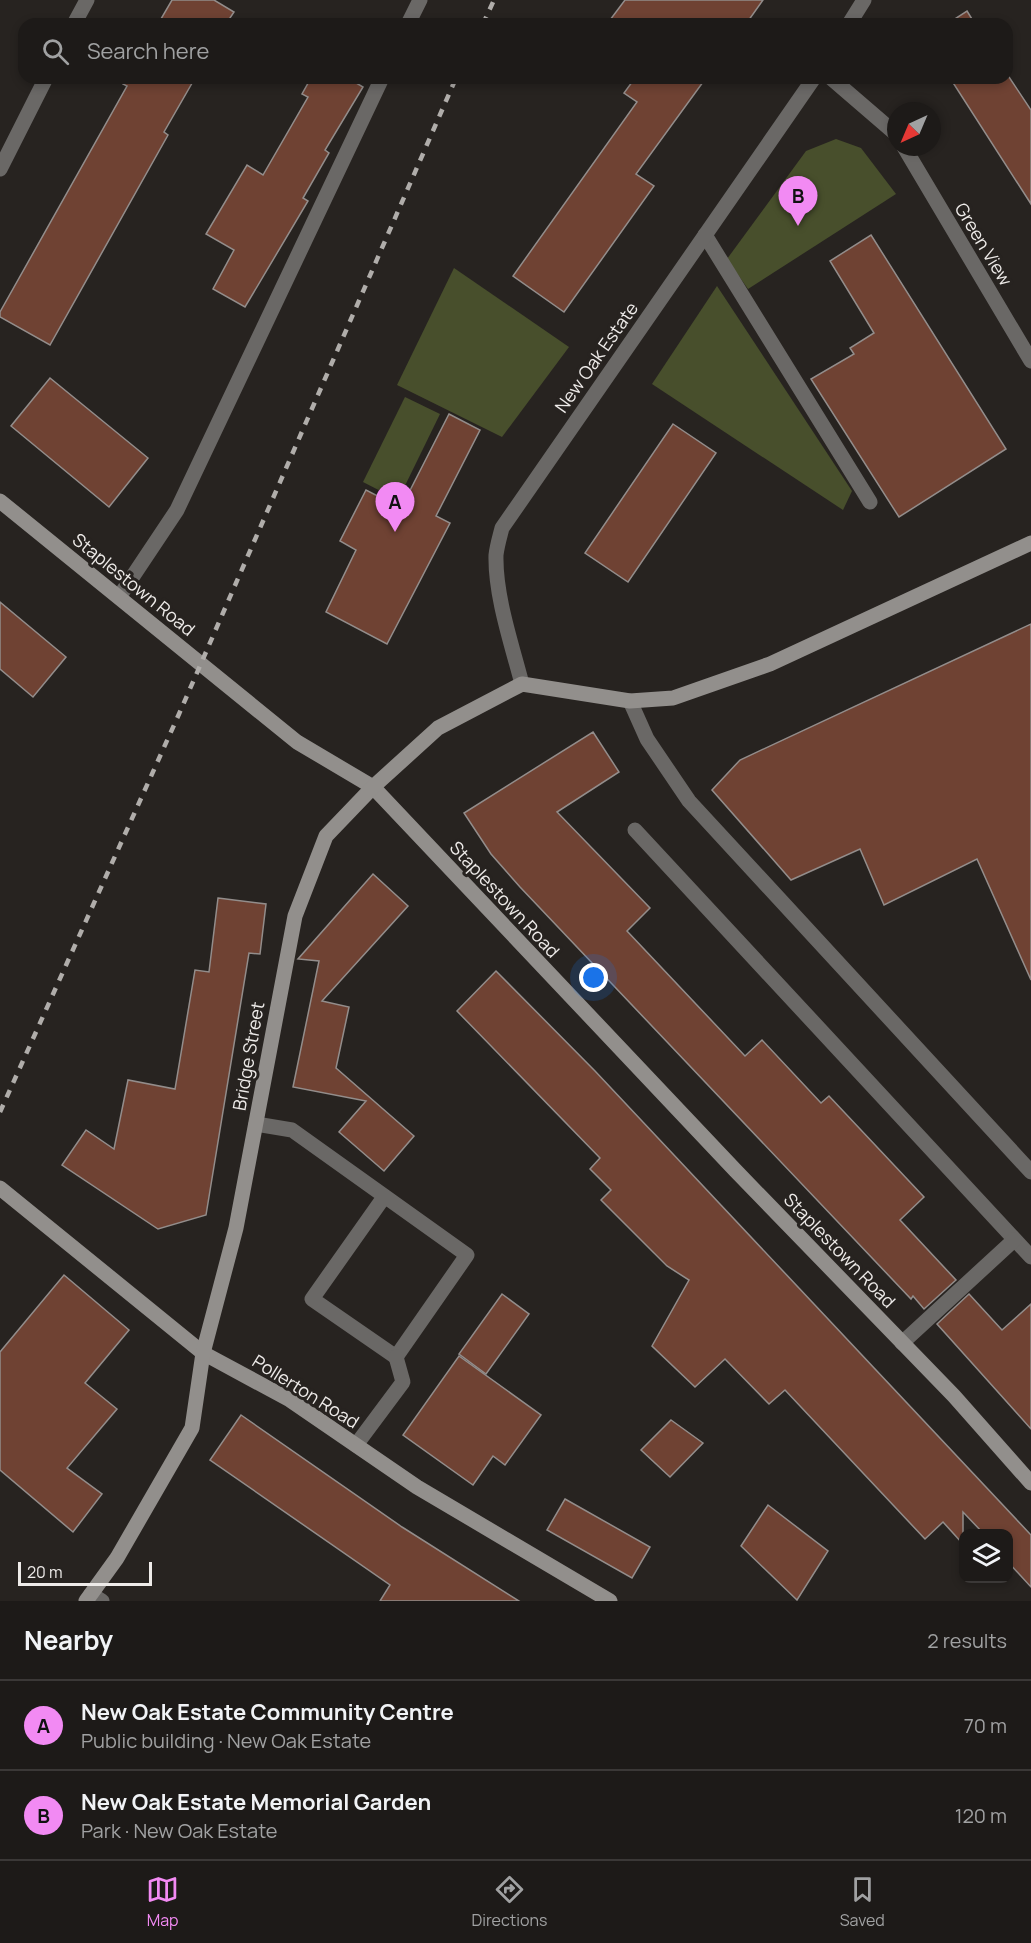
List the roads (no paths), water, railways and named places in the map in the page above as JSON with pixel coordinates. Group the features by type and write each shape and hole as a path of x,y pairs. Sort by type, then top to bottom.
{"main road":[{"name":"Staplestown Road","path":"0,501 297,742 373,787 702,1136 954,1396 1031,1484"},
{"path":"522,684 630,701 673,698 770,664 1031,543"},
{"name":"Bridge Street","path":"93,1599 192,1428 203,1353 236,1228 295,916 326,836 373,787 438,728 522,684"},
{"name":"Pollerton Road","path":"0,1188 203,1353 290,1400 417,1487 610,1601"}],"street":[{"path":"77,18 87,0"},
{"path":"411,18 420,0"},
{"path":"853,18 864,0"},
{"path":"0,170 43,84"},
{"path":"119,597 177,510 379,84"},
{"name":"New Oak Estate","path":"522,684 507,630 500,588 496,555 501,528 810,84"},
{"path":"838,84 887,126"},
{"name":"Green View","path":"909,156 1031,361"},
{"path":"705,235 870,502"},
{"path":"630,701 647,739 689,801 1031,1172"},
{"path":"635,830 1031,1257"},
{"path":"256,1124 292,1130 467,1256 396,1357"},
{"path":"356,1445 403,1382 396,1357 312,1299 384,1197"},
{"path":"902,1343 1014,1240"}],"railway":[{"path":"486,18 494,0"},
{"path":"0,1112 179,714 453,84"}],"place":[{"name":"New Oak Estate Memorial Garden","path":"798,226"},
{"name":"New Oak Estate Community Centre","path":"395,532"}]}
